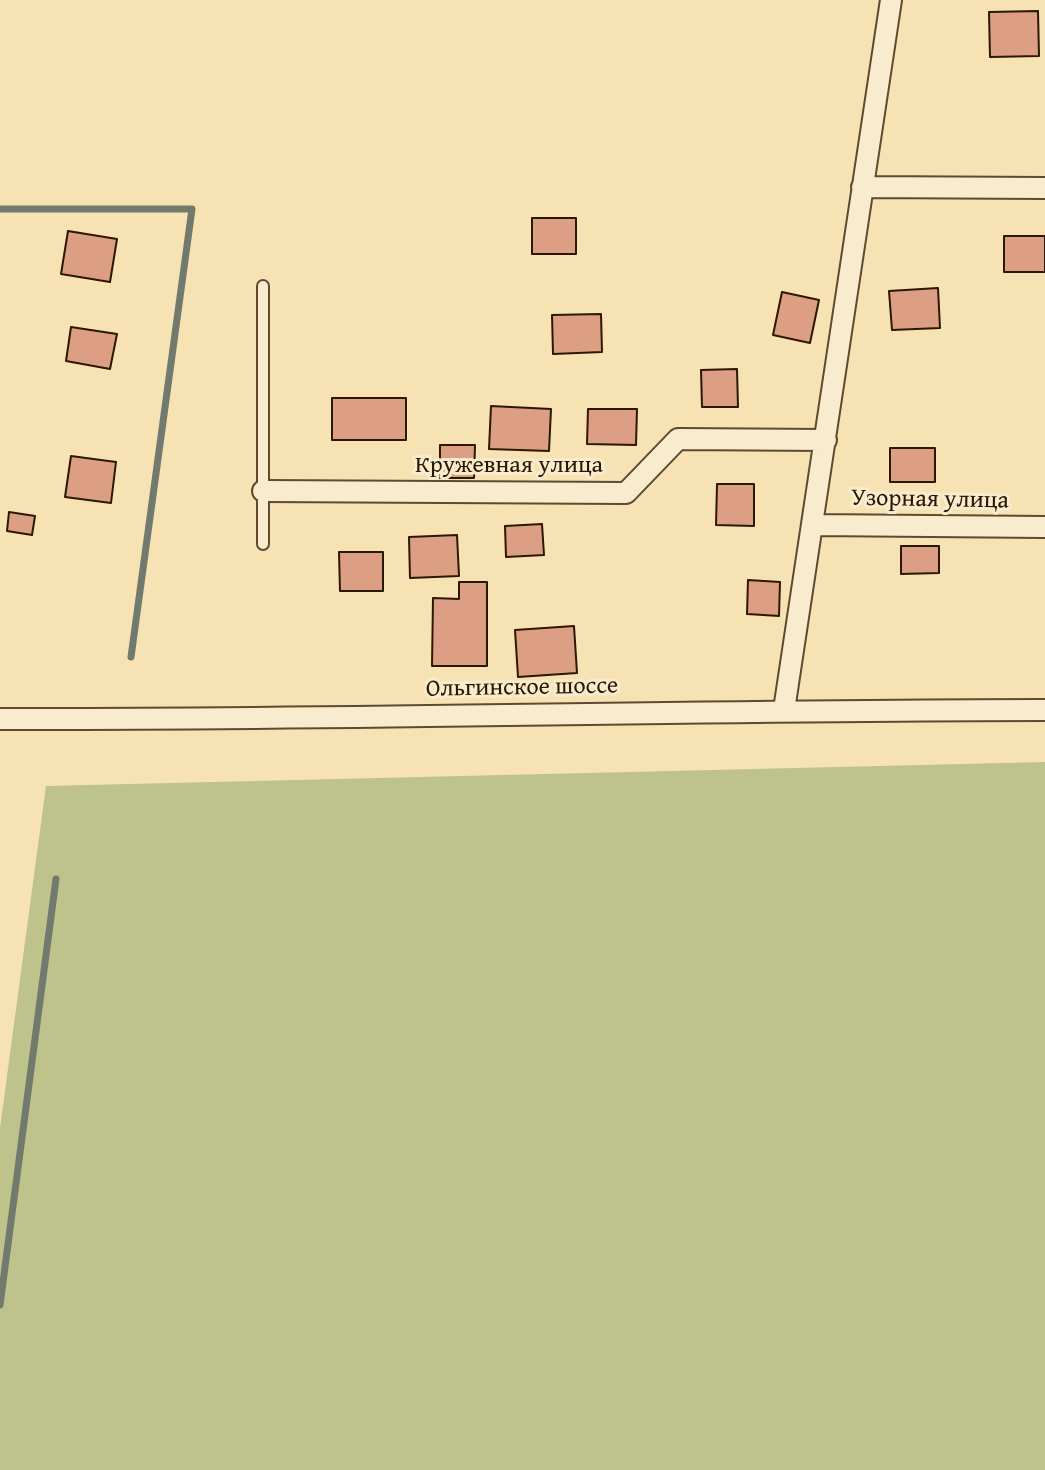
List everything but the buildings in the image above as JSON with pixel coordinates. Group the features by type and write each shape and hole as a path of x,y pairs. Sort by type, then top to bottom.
{"street":[{"path":"784,710 891,0"},
{"path":"862,187 1045,188"},
{"name":"Кружевная улица","path":"263,491 626,493 678,439 826,440"},
{"name":"Узорная улица","path":"814,525 1045,527"},
{"name":"Ольгинское шоссе","path":"0,719 1045,710"}],"lane":[{"path":"263,286 263,544"}],"green space":[{"path":"1045,762 1045,1470 0,1470 0,1128 46,786"}],"waterway":[{"path":"0,209 192,209 131,657"},
{"path":"0,1305 56,879"}]}
